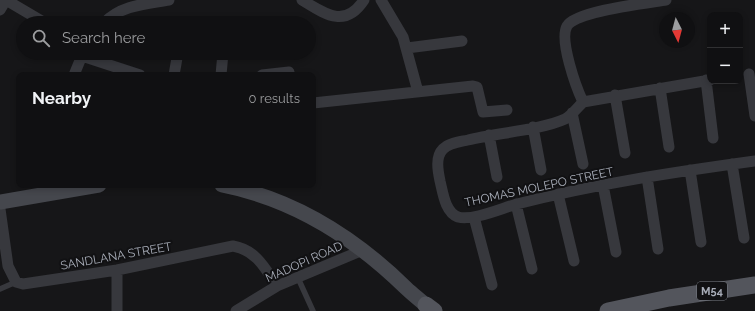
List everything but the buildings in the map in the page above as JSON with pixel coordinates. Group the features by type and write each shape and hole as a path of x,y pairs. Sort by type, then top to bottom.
{"main road":[{"name":"M54","path":"608,311 669,298 755,285"},
{"name":"M54","path":"653,311 755,293"}],"street":[{"path":"0,10 6,0 32,16"},
{"path":"111,16 121,10 169,0"},
{"path":"302,0 324,13 335,17 344,17 353,13 364,0"},
{"path":"381,0 395,22 407,48 418,92"},
{"path":"666,0 591,13 571,21 566,27 566,43 571,72 583,102 615,95 707,80"},
{"path":"407,48 462,41"},
{"path":"75,72 80,60"},
{"path":"99,60 132,72"},
{"path":"175,72 177,60"},
{"path":"221,72 222,60"},
{"path":"748,74 755,116"},
{"path":"708,84 713,138"},
{"path":"316,103 473,86 476,87 483,112 507,110"},
{"path":"660,88 669,146"},
{"path":"615,95 625,153"},
{"name":"THOMAS MOLEPO STREET","path":"583,102 566,118 534,127 489,135 448,145 439,155 438,174 448,208 452,213 459,217 474,217 516,204 602,185 755,161"},
{"path":"572,113 582,164"},
{"path":"534,127 541,170"},
{"path":"489,135 496,177"},
{"path":"732,164 744,238"},
{"path":"690,170 701,242"},
{"path":"647,177 658,249"},
{"path":"602,185 616,252"},
{"path":"0,202 82,188"},
{"path":"233,188 263,196 295,208 336,230 363,250 410,292 427,310"},
{"path":"558,194 574,260"},
{"path":"516,204 532,269"},
{"path":"0,209 8,266 16,282"},
{"path":"474,217 492,285"},
{"name":"SANDLANA STREET","path":"16,282 32,284 118,270 233,246 248,250 255,255 277,286"},
{"name":"MADOPI ROAD","path":"236,311 277,286 363,250"},
{"path":"117,311 118,270"}],"lane":[{"path":"298,278 313,311"},
{"path":"0,289 16,282"}]}
